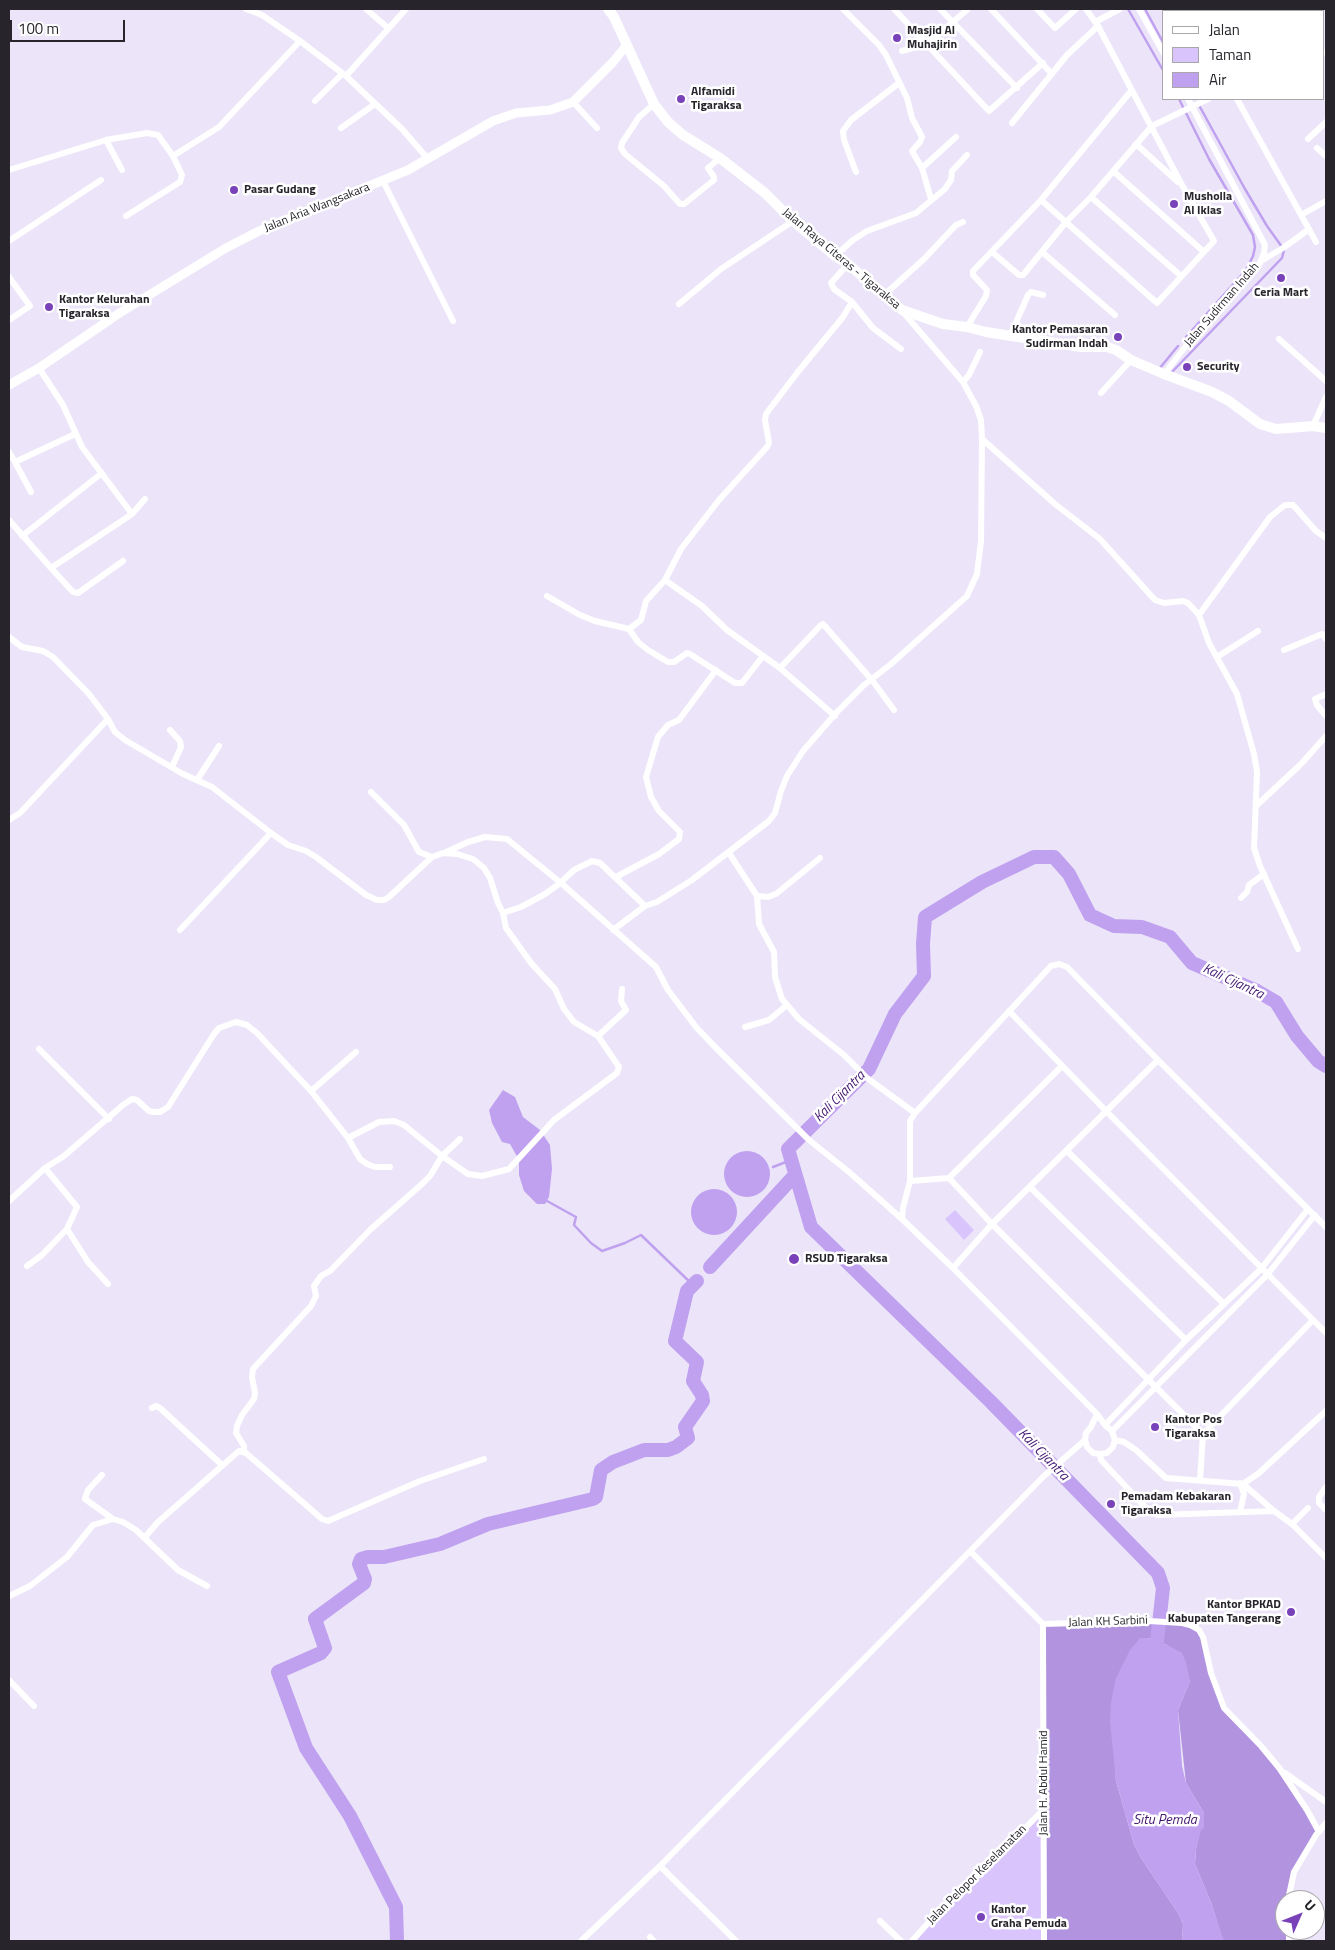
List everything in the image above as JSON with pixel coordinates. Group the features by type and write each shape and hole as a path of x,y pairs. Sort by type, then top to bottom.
{"main road":[{"name":"Jalan Raya Citeras - Tigaraksa","path":"608,9 614,17 654,104 668,122 683,135 720,158 765,194 793,221 902,310 943,324 986,332 1080,347 1107,347 1116,350 1131,360 1212,392 1260,424 1276,429 1313,426 1326,428"}],"street":[{"path":"246,9 262,15 344,75 402,129 428,159"},
{"path":"366,9 388,28"},
{"path":"315,101 344,75 406,9"},
{"path":"843,9 883,50 898,84 907,98 912,118 922,137 912,151 922,168 931,199"},
{"path":"894,9 987,110 991,111 1043,63"},
{"path":"940,9 1017,88"},
{"path":"902,51 927,44 968,9"},
{"path":"990,9 1052,74"},
{"path":"1037,9 1055,28 1076,9"},
{"path":"1041,200 1157,303 1214,241 1131,91 1097,24 1086,9"},
{"path":"1012,122 1072,50 1097,24 1120,9"},
{"path":"1139,9 1162,50"},
{"path":"174,156 220,127 300,41"},
{"name":"Jalan Aria Wangsakara","path":"9,385 40,368 118,314 226,248 259,231 383,181 509,115 550,110 573,102 613,62 626,46"},
{"path":"856,172 844,140 843,131 851,120 898,84"},
{"path":"967,327 986,296 987,290 972,272 1041,200 1131,91"},
{"name":"Jalan Sudirman Indah","path":"1164,374 1189,342 1261,261 1265,245 1188,100"},
{"path":"992,252 1018,275 1023,275 1066,222 1091,197 1112,170 1152,126 1206,100"},
{"path":"1238,100 1316,242"},
{"path":"573,102 598,128"},
{"path":"341,128 375,104"},
{"path":"654,104 639,117 622,143 621,148 625,154 664,186 680,204 684,204 714,180 708,168 720,158"},
{"path":"1308,139 1326,122"},
{"path":"9,170 106,140 153,133 158,135 174,156 182,175 180,182 126,216"},
{"path":"922,168 956,137"},
{"path":"106,140 122,170"},
{"path":"1136,144 1182,185"},
{"path":"1317,148 1326,156"},
{"path":"835,256 860,236 889,222 916,213 945,189 951,180 952,171 967,155"},
{"path":"1112,170 1204,252"},
{"path":"9,241 101,180"},
{"path":"383,181 453,321"},
{"path":"1091,197 1181,276"},
{"path":"1301,216 1326,201"},
{"path":"679,304 721,269 793,221"},
{"path":"884,295 924,259 956,225 963,222"},
{"path":"1261,261 1284,248 1308,230"},
{"path":"1042,252 1115,315"},
{"path":"848,264 831,282 834,289 852,302 873,328 901,349"},
{"path":"9,277 30,306 9,320"},
{"path":"1010,336 1028,295 1031,292 1043,295"},
{"path":"547,596 580,615 595,621 629,628 641,620 646,601 665,580 681,549 719,500 767,447 766,414 843,317 852,302"},
{"path":"612,930 646,906 657,902 692,880 769,821 775,813 781,791 794,764 864,685 966,596 977,574 981,542 981,420 963,382 902,310"},
{"path":"1279,338 1326,381"},
{"path":"963,382 969,375 980,352"},
{"path":"1101,393 1131,360"},
{"path":"40,368 63,405 82,447 132,514"},
{"path":"1313,426 1326,397"},
{"path":"16,462 75,434"},
{"path":"982,439 1055,504 1100,539 1155,600 1164,604 1183,601 1188,603 1199,615 1209,643 1237,694 1254,754 1257,772 1254,848 1298,949"},
{"path":"9,452 31,492"},
{"path":"22,536 102,474"},
{"path":"51,568 132,514 146,499"},
{"path":"1199,615 1270,517 1282,507 1289,504 1293,505 1316,531 1326,538"},
{"path":"9,520 73,592 78,593 123,561"},
{"path":"665,580 702,606 727,630 771,664 780,668 835,716"},
{"path":"780,668 823,624 872,680 894,710"},
{"path":"629,628 638,642 668,662 674,662 687,653 729,680 740,684 763,656"},
{"path":"1216,657 1258,631"},
{"path":"1284,650 1322,634 1326,639"},
{"path":"9,637 22,647 42,651 53,657 89,694 108,719 115,732 125,740 183,774 212,787 271,833 288,844 316,857 366,895 377,900 384,900 389,897 432,857 485,837 506,839 561,883 656,967 668,990 696,1027 809,1140 849,1172 902,1219 1097,1414 1112,1431 1115,1440 1113,1447 1107,1453 1093,1453 1087,1447 1085,1440 1086,1432 1091,1427 1097,1414"},
{"path":"616,877 659,854 679,839 680,832 659,811 651,798 646,781 647,770 658,736 668,726 679,720 716,670"},
{"path":"1326,694 1315,700 1326,716"},
{"path":"9,820 20,813 108,719"},
{"path":"170,730 180,741 181,747 172,767"},
{"path":"1256,806 1301,764 1326,736"},
{"path":"197,780 219,746"},
{"path":"371,792 404,826 419,852 432,857"},
{"path":"180,930 271,833"},
{"path":"348,1138 379,1122 394,1122 404,1125 442,1156 468,1174 482,1176 509,1169 534,1144 554,1120 617,1073 619,1067 598,1036 574,1022 564,1009 555,988 531,963 506,928 503,913 490,878 484,868 473,859 457,854 443,853"},
{"path":"728,854 757,896 759,924 774,952 775,977 778,990 787,1005 799,1019 844,1055 867,1078 915,1113"},
{"path":"757,896 768,898 776,894 820,858"},
{"path":"503,913 521,907 545,894 561,883 574,870 592,861 600,863 646,906"},
{"path":"1241,898 1247,892 1249,885 1264,874"},
{"path":"902,1219 910,1181 909,1125 915,1113 1051,966 1060,964 1067,967 1326,1227"},
{"path":"598,1036 626,1010 621,1001 622,988"},
{"path":"745,1026 769,1020 787,1005"},
{"path":"1009,1011 1106,1112 1326,1333"},
{"path":"9,1201 45,1168 64,1156 132,1099 137,1100 149,1111 160,1112 168,1107 219,1028 236,1022 247,1025 258,1033 311,1091 348,1138 360,1159 375,1167 390,1167"},
{"path":"39,1049 109,1119"},
{"path":"311,1091 356,1052"},
{"path":"952,1268 992,1224 1158,1060"},
{"path":"910,1181 949,1178 1062,1066"},
{"path":"244,1452 244,1446 236,1433 242,1415 254,1400 253,1369 311,1306 316,1296 314,1286 321,1276 330,1271 371,1229 422,1184 430,1176 442,1156 460,1138"},
{"path":"1067,1151 1223,1303"},
{"path":"27,1266 42,1255 67,1229 77,1207 45,1168"},
{"path":"949,1178 992,1224 1203,1434"},
{"path":"1030,1187 1186,1340"},
{"path":"1106,1425 1186,1340 1261,1269 1308,1209"},
{"path":"1112,1431 1267,1275 1314,1215"},
{"path":"67,1229 88,1262 108,1284"},
{"path":"1200,1480 1203,1434 1313,1320"},
{"path":"152,1408 156,1406 160,1408 222,1465"},
{"path":"1242,1484 1259,1473 1326,1410"},
{"path":"581,1941 660,1866 1056,1464 1085,1440"},
{"path":"1115,1440 1124,1442 1136,1450 1166,1478 1242,1484 1292,1524 1326,1558"},
{"path":"145,1538 158,1522 235,1452 244,1452 322,1519 328,1521 420,1481 484,1459"},
{"path":"1100,1454 1100,1460 1145,1507 1157,1515 1274,1511"},
{"path":"102,1475 88,1490 85,1499 113,1519 123,1522 145,1538 178,1570 207,1586"},
{"path":"1240,1512 1244,1494 1242,1484"},
{"path":"1326,1488 1319,1497 1319,1503 1326,1510"},
{"path":"1292,1524 1308,1508"},
{"path":"9,1596 30,1586 67,1557 93,1525 113,1519"},
{"path":"971,1552 1043,1624"},
{"name":"Jalan KH Sarbini","path":"1043,1624 1149,1621 1182,1623 1199,1630 1204,1637 1211,1672 1224,1708 1261,1746 1280,1769 1319,1832"},
{"name":"Jalan H. Abdul Hamid","path":"1043,1624 1044,1941"},
{"path":"9,1680 34,1706"},
{"name":"Jalan KH Sarbini","path":"1280,1769 1326,1802"},
{"name":"Jalan Pelopor Keselamatan","path":"912,1941 1043,1810"},
{"path":"1290,1890 1294,1872 1326,1823"},
{"path":"660,1866 736,1941"},
{"path":"880,1921 901,1941"}],"green space":[{"path":"955,1210 974,1230 964,1240 945,1219"},
{"path":"1043,1810 1043,1941 910,1941"}],"shaded area":[{"path":"1182,1623 1199,1630 1222,1705 1261,1746 1319,1832 1294,1872 1288,1890 1275,1890 1275,1940 1287,1941 1223,1941 1212,1905 1195,1864 1196,1849 1204,1813 1186,1783 1178,1710 1190,1681 1167,1645 1148,1638 1114,1753 1116,1781 1134,1844 1183,1924 1182,1941 1045,1941 1043,1624"}],"water":[{"path":"503,1090 515,1097 523,1117 540,1130 550,1145 552,1169 549,1197 545,1204 537,1204 524,1191 519,1175 519,1160 510,1144 502,1142 492,1123 489,1110"},
{"path":"747,1151 760,1155 766,1161 770,1174 766,1187 760,1193 747,1197 734,1193 728,1187 724,1174 728,1161 734,1155"},
{"path":"714,1189 727,1193 733,1199 737,1212 733,1225 727,1231 714,1235 701,1231 695,1225 691,1212 695,1199 701,1193"},
{"name":"Situ Pemda","path":"1140,1638 1148,1638 1167,1645 1182,1653 1186,1662 1190,1681 1178,1710 1182,1766 1186,1783 1204,1813 1204,1828 1201,1830 1196,1849 1195,1864 1224,1941 1182,1941 1183,1924 1134,1844 1116,1781 1110,1722 1111,1702 1116,1678 1130,1650"}],"waterway":[{"path":"1128,9 1162,68"},
{"path":"1145,9 1162,40"},
{"path":"1180,100 1183,107"},
{"path":"1200,107 1245,189 1282,247"},
{"path":"1185,338 1246,270 1255,247 1253,235 1209,159 1186,113"},
{"path":"1171,373 1282,258 1284,250"},
{"path":"1159,369 1178,346"},
{"name":"Kali Cijantra","path":"1157,1641 1163,1588 1158,1573 991,1402 811,1227 788,1149 869,1069 895,1014 924,976 923,944 925,917 982,882 1034,857 1054,857 1069,874 1090,915 1114,926 1142,927 1170,937 1192,963 1257,991 1276,1002 1297,1036 1318,1061 1326,1066"},
{"path":"773,1167 791,1160"},
{"path":"710,1267 795,1175"},
{"path":"547,1201 576,1217 574,1225 591,1243 602,1251 641,1235 693,1285"},
{"path":"397,1941 396,1907 350,1816 306,1748 278,1672 321,1653 325,1648 315,1619 364,1583 365,1579 359,1564 361,1559 384,1557 440,1544 488,1524 593,1499 596,1497 601,1470 613,1462 644,1450 668,1450 676,1447 688,1438 685,1427 703,1401 702,1395 693,1381 697,1362 675,1341 687,1291 697,1281"}],"place":[{"name":"Masjid Al Muhajirin","path":"897,38"},
{"name":"Alfamidi Tigaraksa","path":"681,99"},
{"name":"Pasar Gudang","path":"234,190"},
{"name":"Musholla Al Iklas","path":"1174,204"},
{"name":"Ceria Mart","path":"1281,278"},
{"name":"Kantor Kelurahan Tigaraksa","path":"49,307"},
{"name":"Kantor Pemasaran Sudirman Indah","path":"1118,337"},
{"name":"Security","path":"1187,367"},
{"name":"RSUD Tigaraksa","path":"794,1259"},
{"name":"Kantor Pos Tigaraksa","path":"1155,1427"},
{"name":"Pemadam Kebakaran Tigaraksa","path":"1111,1504"},
{"name":"Kantor BPKAD Kabupaten Tangerang","path":"1291,1612"},
{"name":"Kantor Graha Pemuda","path":"981,1917"}]}
